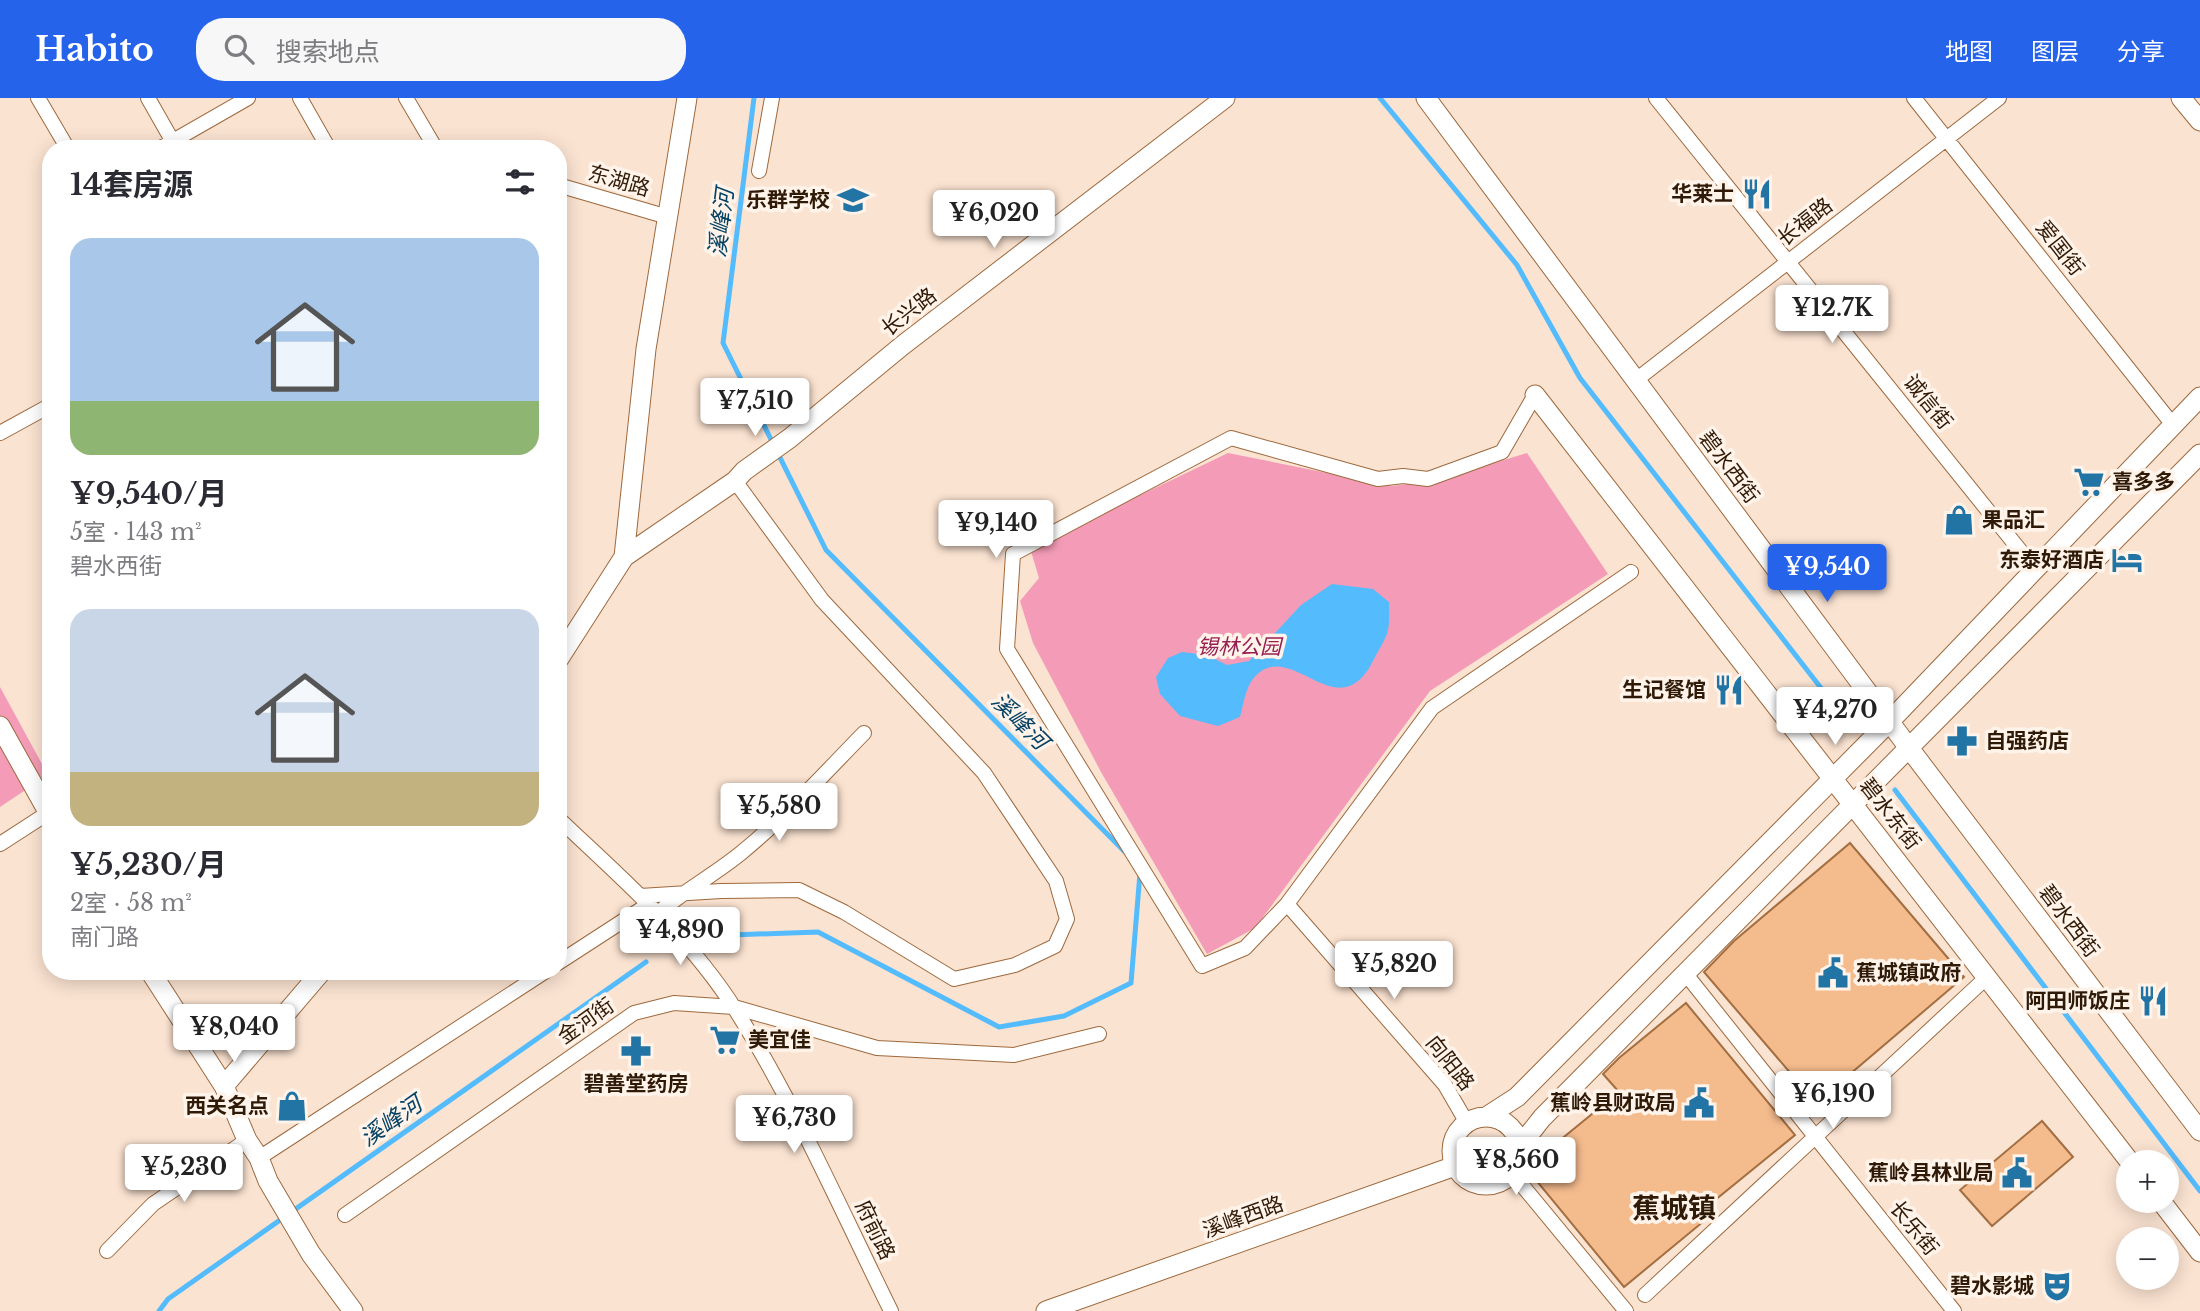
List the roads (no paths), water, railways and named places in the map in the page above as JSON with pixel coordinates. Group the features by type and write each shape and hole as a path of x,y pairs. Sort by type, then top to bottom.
{"street":[{"path":"38,98 63,140"},
{"path":"148,98 172,140"},
{"path":"183,140 248,98"},
{"path":"300,98 324,140"},
{"path":"406,98 431,140"},
{"path":"624,557 646,349 687,98"},
{"path":"759,171 772,98"},
{"name":"长兴路","path":"740,476 903,345 1225,98"},
{"name":"碧水西街","path":"1426,98 1909,748 2200,1131"},
{"name":"诚信街","path":"1656,98 2035,569"},
{"name":"爱国街","path":"1914,98 2173,425"},
{"name":"长福路","path":"1636,380 1999,98"},
{"path":"2181,98 2200,121"},
{"name":"东湖路","path":"567,188 668,217"},
{"path":"1535,395 1502,452 1428,479 1403,475 1378,479 1231,438 1013,554 1007,649 1202,966 1245,948 1287,904 1432,708 1631,572"},
{"name":"碧水东街","path":"1535,395 2121,1150"},
{"path":"1477,1120 1495,1118 1512,1128 1520,1146 1520,1156 1512,1174 1505,1180 1486,1186 1468,1180 1455,1166 1452,1147 1455,1138 1477,1120 1517,1097 1889,721 2200,397"},
{"path":"0,433 42,410"},
{"path":"1520,1146 1542,1118 2200,454"},
{"path":"567,646 624,557 740,476 822,600 984,772 1056,881 1067,919 1055,946 1015,965 954,979 844,912 799,890 682,893 649,905"},
{"path":"0,726 42,802"},
{"path":"567,957 649,905 682,893 739,855 783,817 864,733"},
{"path":"0,844 42,819"},
{"path":"567,827 649,905"},
{"name":"向阳路","path":"1287,904 1477,1120"},
{"name":"府前路","path":"649,905 672,927 734,1007 793,1113 891,1311"},
{"name":"长乐街","path":"1685,973 1954,1311"},
{"path":"1645,1295 1987,977"},
{"path":"156,980 225,1086 247,1140 259,1158 268,1181 312,1254 353,1311"},
{"path":"225,1086 313,980"},
{"path":"259,1158 532,980"},
{"name":"金河街","path":"345,1215 634,1013 674,1003 734,1007 877,1048 1014,1055 1099,1034"},
{"path":"107,1251 153,1204 247,1140"},
{"name":"溪峰西路","path":"1046,1311 1455,1166"},
{"path":"1512,1174 1626,1311"},
{"path":"2170,1213 2200,1252"}],"water":[{"path":"1332,584 1373,589 1389,602 1387,634 1372,663 1359,680 1346,687 1332,687 1290,669 1276,666 1263,670 1250,685 1240,717 1218,726 1180,716 1160,694 1156,677 1168,658 1182,652 1207,655 1227,665 1249,661 1301,605"}],"waterway":[{"name":"溪峰河","path":"754,98 723,343 826,550 1125,852"},
{"path":"1380,98 1517,265 1580,378 1828,697"},
{"path":"1895,790 2200,1191"},
{"name":"溪峰河","path":"731,935 818,932 999,1027 1064,1016 1131,983 1140,873"},
{"name":"溪峰河","path":"159,1311 168,1299 646,962"}],"place":[{"name":"华莱士","path":"1757,194"},
{"name":"乐群学校","path":"853,200"},
{"name":"喜多多","path":"2089,482"},
{"name":"果品汇","path":"1959,520"},
{"name":"东泰好酒店","path":"2127,560"},
{"name":"生记餐馆","path":"1729,690"},
{"name":"自强药店","path":"1962,741"},
{"name":"蕉城镇政府","path":"1833,973"},
{"name":"阿田师饭庄","path":"2153,1001"},
{"name":"美宜佳","path":"725,1040"},
{"name":"碧善堂药房","path":"636,1051"},
{"name":"蕉岭县财政局","path":"1699,1103"},
{"name":"西关名点","path":"292,1106"},
{"name":"蕉岭县林业局","path":"2017,1173"},
{"name":"碧水影城","path":"2057,1286"}],"district":[{"name":"蕉城镇","path":"1674,1208"}],"park label":[{"name":"锡林公园","path":"1239,647"}]}
